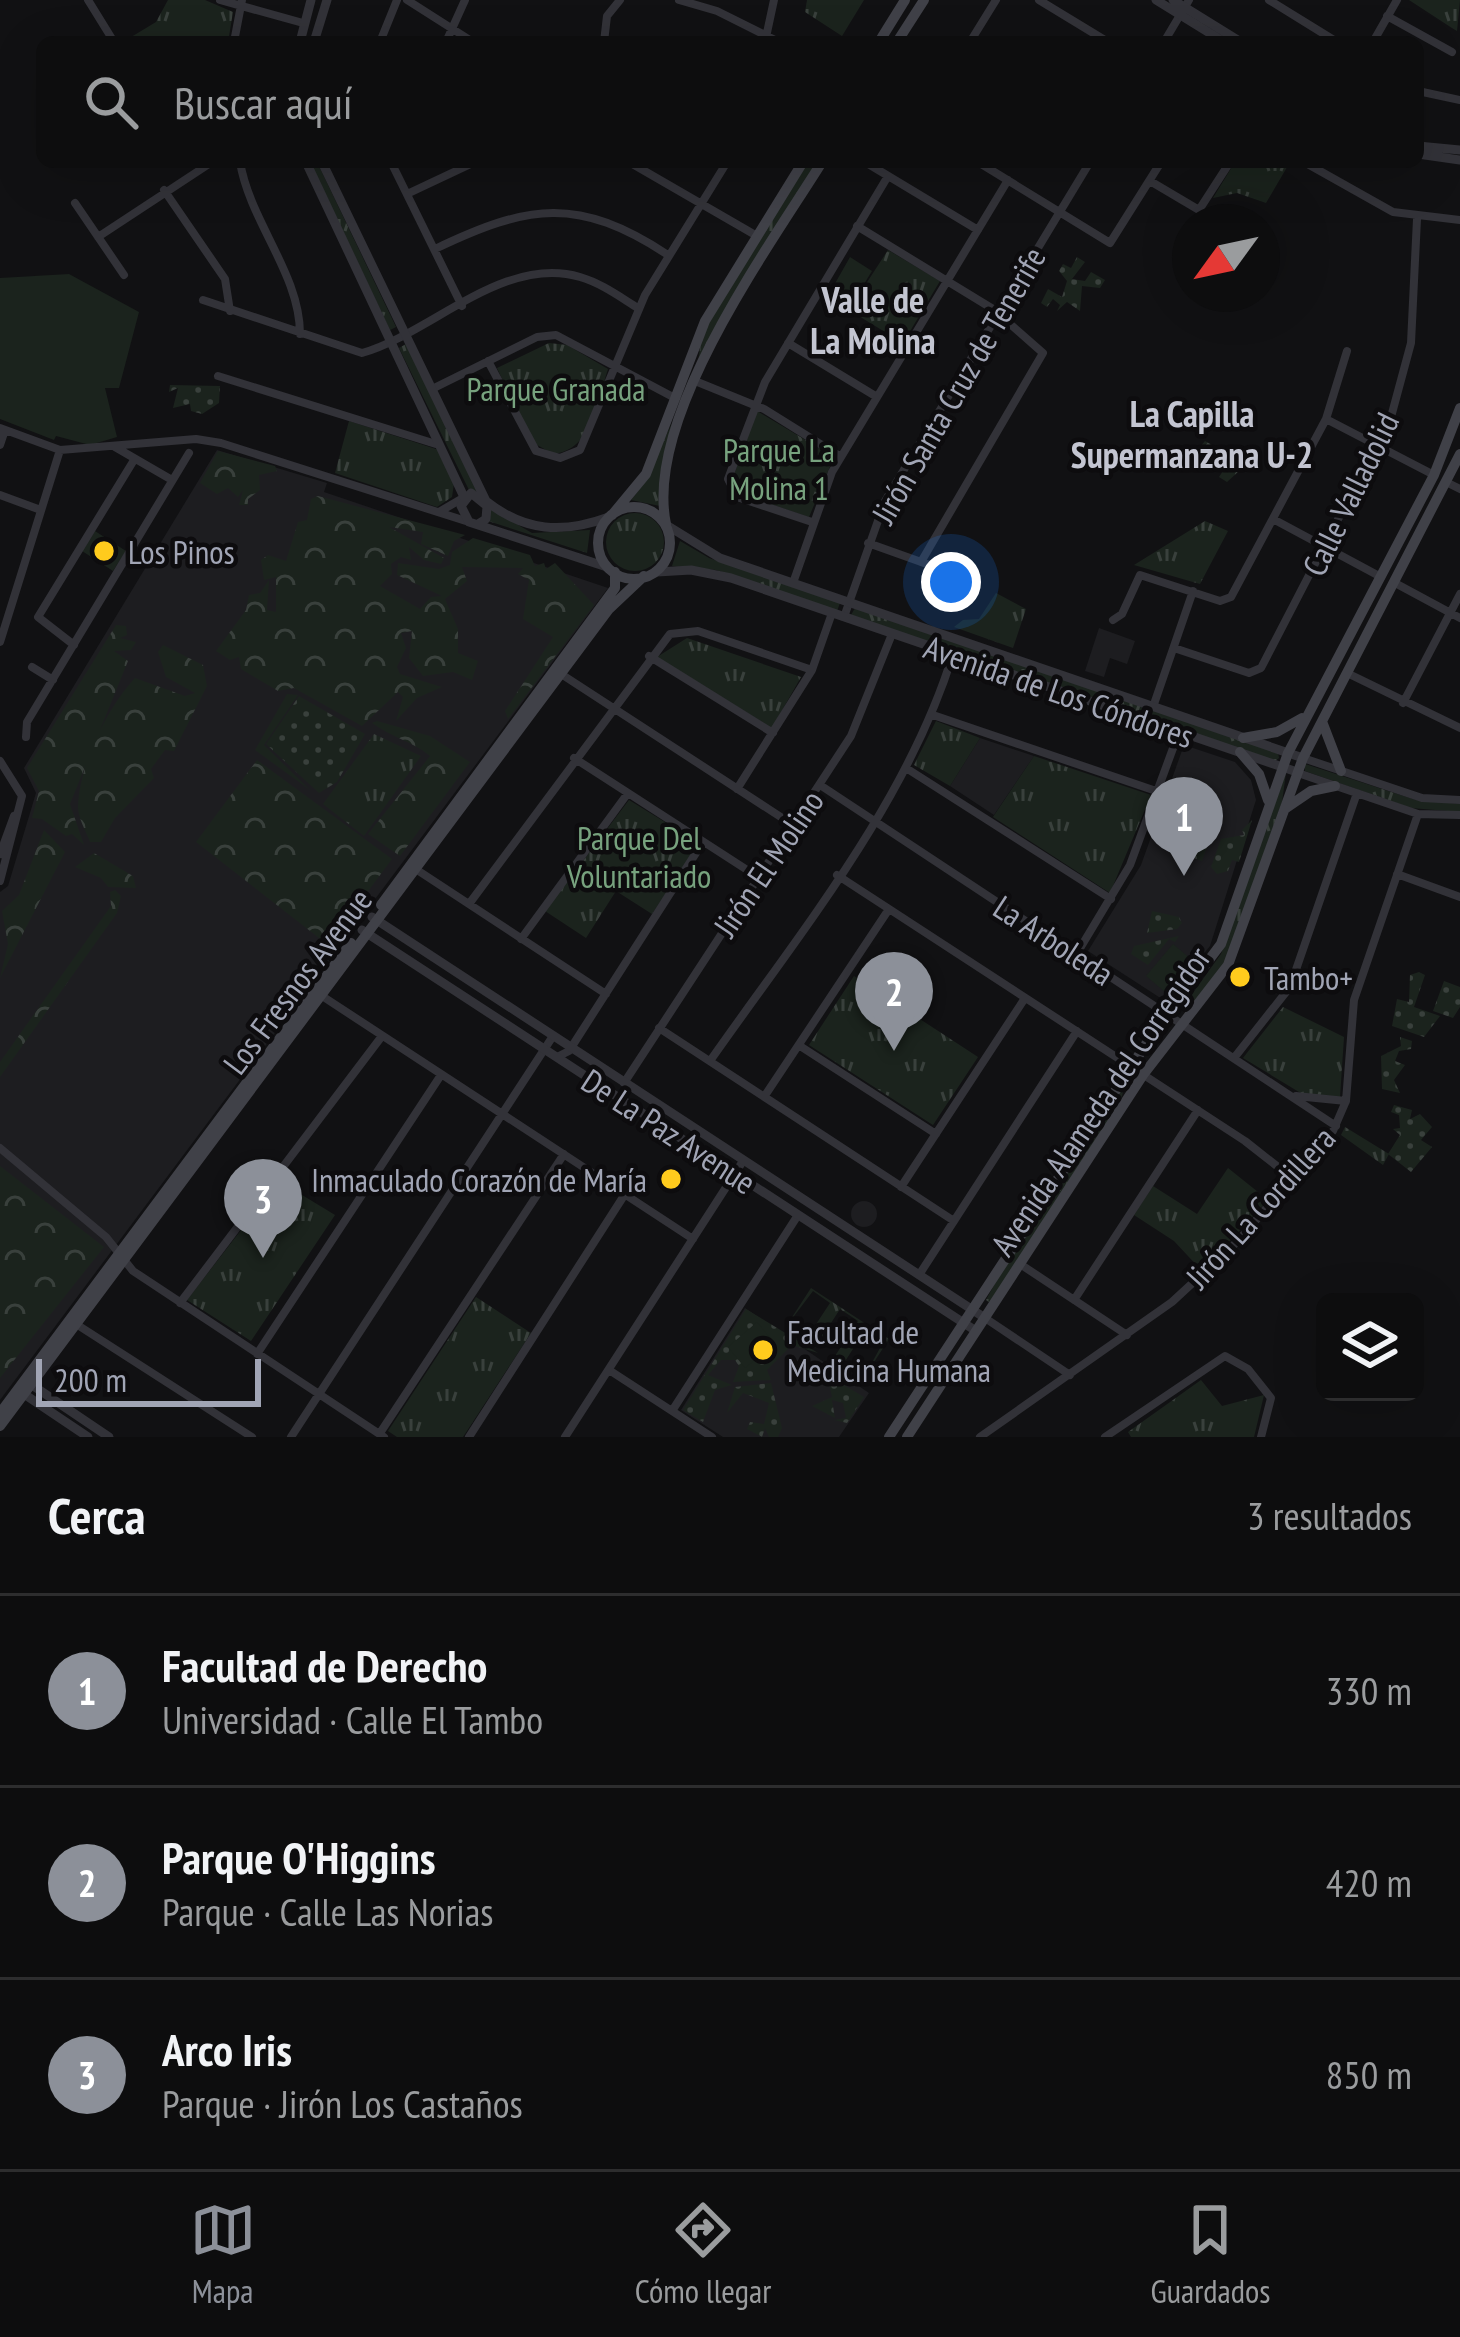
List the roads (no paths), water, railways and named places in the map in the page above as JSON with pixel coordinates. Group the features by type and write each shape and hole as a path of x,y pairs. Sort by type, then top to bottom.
{"main road":[{"path":"883,36 905,0"},
{"path":"901,36 924,0"},
{"path":"799,168 699,332 646,474 595,538 611,570 651,574 671,551 664,476 695,381 726,315 818,168"},
{"path":"889,1437 1131,1066 1221,944 1288,753 1434,475 1460,408"},
{"name":"Avenida Alameda del Corregidor","path":"907,1437 1143,1075 1235,950 1303,758 1460,454"},
{"path":"610,516 644,508 667,525"},
{"path":"1408,525 1422,532"},
{"name":"Los Fresnos Avenue","path":"0,1426 24,1387 76,1324 119,1256 558,672 615,588 611,570"},
{"name":"Los Fresnos Avenue","path":"558,672 609,609 651,574"},
{"path":"1358,620 1371,628"},
{"path":"1243,738 1277,732 1309,712"},
{"path":"1303,724 1320,725 1340,771"},
{"path":"1240,752 1259,774 1269,804"},
{"path":"1284,810 1311,790 1335,786"},
{"name":"Los Fresnos Avenue","path":"119,1256 365,932"},
{"path":"0,1413 119,1256"}],"street":[{"path":"88,0 110,36"},
{"path":"220,0 303,23"},
{"path":"301,36 311,0"},
{"path":"316,36 327,0"},
{"path":"382,36 397,0"},
{"path":"407,0 462,36"},
{"path":"449,36 465,0"},
{"path":"605,36 608,16 620,0"},
{"path":"679,0 761,36"},
{"path":"766,36 774,0"},
{"path":"974,36 996,0"},
{"path":"1039,0 1098,36"},
{"path":"1156,0 1185,7 1218,36"},
{"path":"1173,0 1231,36"},
{"path":"1269,0 1327,36"},
{"path":"1376,36 1397,0"},
{"path":"235,36 241,4"},
{"path":"1168,36 1185,7"},
{"path":"1388,16 1423,36"},
{"path":"1424,37 1451,52"},
{"path":"1424,92 1460,100"},
{"path":"1424,150 1460,150"},
{"path":"1424,151 1460,160"},
{"path":"98,237 190,168"},
{"path":"241,168 250,206 298,302 300,334"},
{"path":"310,168 459,481 460,500 473,523"},
{"path":"325,168 486,501 488,515 473,523"},
{"path":"394,168 462,306"},
{"path":"407,194 456,168"},
{"path":"640,168 757,236"},
{"path":"488,361 536,451 560,458 586,444 638,308 724,168"},
{"path":"875,168 978,230"},
{"path":"988,168 1110,242 1158,168"},
{"name":"Jirón Santa Cruz de Tenerife","path":"844,617 885,501 1086,168"},
{"path":"1150,181 1199,210 1226,168"},
{"path":"1314,168 1377,206 1417,219 1460,220"},
{"path":"812,523 745,500 730,489 730,473 754,404 888,176"},
{"path":"793,583 812,523 841,457 1008,180"},
{"path":"164,190 225,279 230,311"},
{"path":"75,203 124,275"},
{"path":"435,249 503,218 562,211 613,223 668,255"},
{"name":"Calle Valladolid","path":"1174,648 1258,671 1378,447 1411,344 1417,219"},
{"path":"857,226 998,315 1037,343 1042,358 922,562"},
{"path":"203,300 362,353 513,281 549,273 590,280 638,308"},
{"path":"430,390 537,337 556,335 673,397"},
{"path":"788,343 877,397"},
{"path":"1113,620 1122,614 1137,577 1144,575 1228,600 1326,418 1347,351"},
{"path":"218,376 442,446"},
{"path":"695,381 754,404 841,457"},
{"path":"409,436 428,417"},
{"path":"1326,418 1434,475"},
{"path":"0,445 3,429 60,450 196,439 221,443 611,570"},
{"path":"114,447 172,480"},
{"path":"0,642 60,450"},
{"path":"26,736 26,725 189,453"},
{"path":"74,645 38,617 134,460"},
{"path":"478,483 507,515"},
{"path":"1448,483 1460,489"},
{"path":"438,513 474,493 507,515 551,529 610,516"},
{"path":"0,495 38,509"},
{"path":"1273,519 1381,577"},
{"name":"Avenida de Los Cóndores","path":"667,525 706,553 848,603 1422,798 1460,800"},
{"path":"868,543 966,578"},
{"name":"Avenida de Los Cóndores","path":"651,574 715,573 1418,814 1460,815"},
{"path":"1395,584 1460,618"},
{"path":"1153,707 1193,591"},
{"path":"1403,703 1460,594"},
{"path":"737,789 812,670 832,613"},
{"path":"469,904 649,656 670,634 683,629 812,670"},
{"name":"Jirón El Molino","path":"624,1083 820,785 868,704 892,634"},
{"path":"710,1061 906,768 933,716 953,654"},
{"path":"649,656 773,734"},
{"path":"32,667 53,680"},
{"path":"558,672 793,825"},
{"path":"1348,673 1460,728"},
{"path":"933,716 1159,792"},
{"path":"1076,955 1130,865 1179,732"},
{"path":"574,758 758,877"},
{"path":"0,761 18,786 21,802 0,854"},
{"path":"906,768 1111,899"},
{"name":"La Arboleda","path":"820,785 1336,1126"},
{"path":"521,939 628,793"},
{"path":"1234,1058 1290,987 1357,793"},
{"name":"Jirón La Cordillera","path":"980,1437 1127,1335 1213,1266 1336,1126 1346,1101 1354,1000 1418,814"},
{"path":"0,880 6,834"},
{"path":"556,1057 571,1048 704,842"},
{"path":"413,868 606,994"},
{"path":"837,874 1198,1110 1292,1178"},
{"path":"1397,874 1460,897"},
{"path":"764,1097 889,909"},
{"name":"De La Paz Avenue","path":"375,920 985,1318"},
{"name":"De La Paz Avenue","path":"365,932 976,1331"},
{"path":"319,994 693,1239"},
{"path":"901,1187 1025,998"},
{"path":"659,1028 953,1221"},
{"path":"919,1275 1077,1031"},
{"path":"180,1304 382,1036"},
{"path":"290,1437 553,1036"},
{"path":"800,1046 936,1134"},
{"path":"257,1354 441,1075"},
{"name":"La Arboleda","path":"1289,1095 1346,1101"},
{"path":"1074,1300 1198,1110"},
{"path":"0,1148 119,1256 180,1304 382,1436 564,1154"},
{"path":"570,1435 743,1161"},
{"path":"469,1437 625,1194"},
{"path":"672,1411 798,1215"},
{"path":"1020,1264 1127,1335"},
{"path":"985,1318 1070,1375"},
{"path":"76,1324 252,1437"},
{"path":"1109,1436 1225,1356 1248,1369 1271,1398 1261,1437"},
{"path":"608,1370 712,1437"},
{"path":"24,1387 88,1437"},
{"path":"24,1387 109,1437"}],"place":[{"name":"Los Pinos","path":"104,551"},
{"name":"Facultad de Derecho","path":"1184,876"},
{"name":"Tambo+","path":"1240,977"},
{"name":"Parque O'Higgins","path":"894,1051"},
{"name":"Inmaculado Corazón de María","path":"671,1179"},
{"name":"Arco Iris","path":"263,1258"},
{"name":"Facultad de Medicina Humana","path":"763,1350"}],"district":[{"name":"Valle de La Molina","path":"873,320"},
{"name":"La Capilla Supermanzana U-2","path":"1192,434"}],"park label":[{"name":"Parque Granada","path":"556,388"},
{"name":"Parque La Molina 1","path":"779,468"},
{"name":"Parque Del Voluntariado","path":"639,856"}]}
